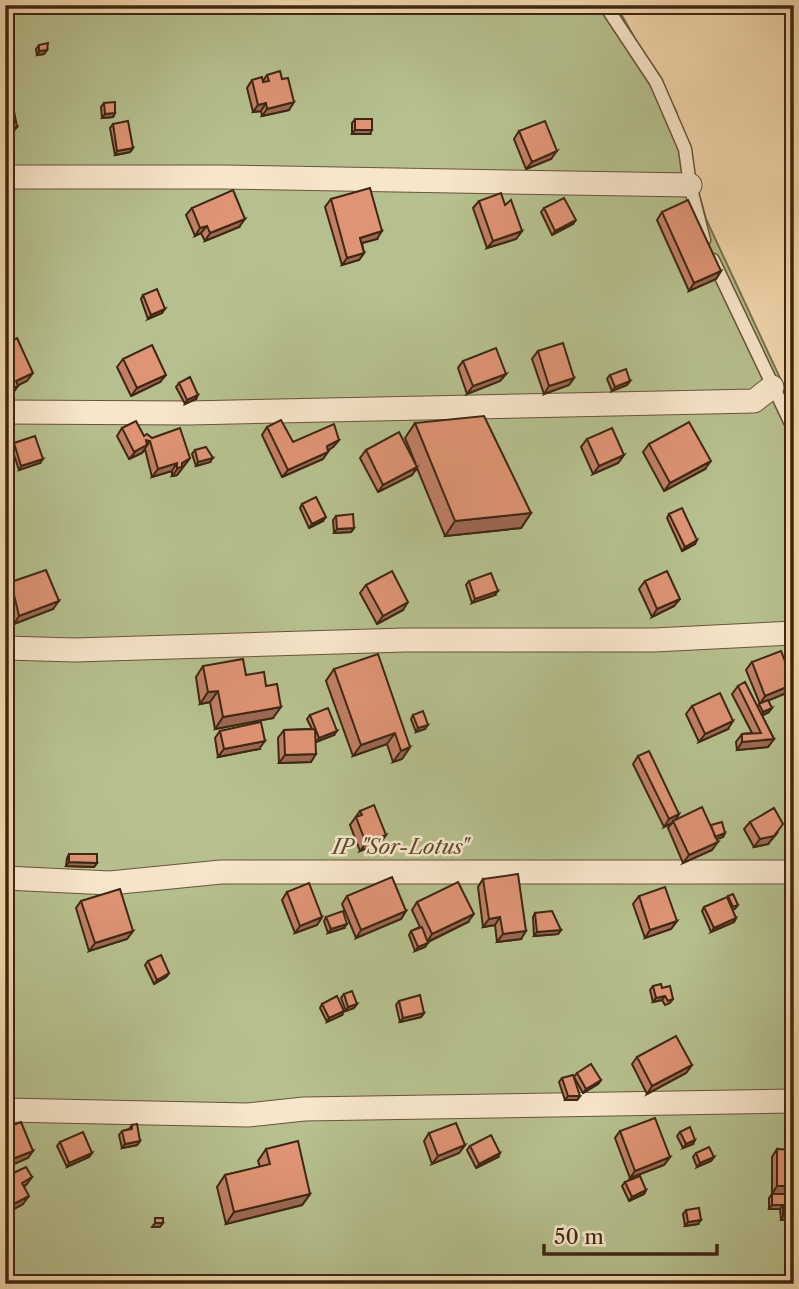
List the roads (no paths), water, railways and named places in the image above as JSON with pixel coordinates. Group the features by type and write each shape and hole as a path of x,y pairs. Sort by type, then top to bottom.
{"street":[{"path":"5,177 221,177 690,186"},
{"path":"5,412 189,413 754,401 772,387"},
{"path":"5,648 75,650 405,640 654,640 794,633"},
{"path":"5,878 110,883 220,872 794,872"},
{"path":"5,1110 248,1115 304,1109 794,1101"}],"lane":[{"path":"605,5 656,82 685,149 690,186 704,241 794,430"}],"park label":[{"name":"IP \"Sor-Lotus\"","path":"400,846"}]}
